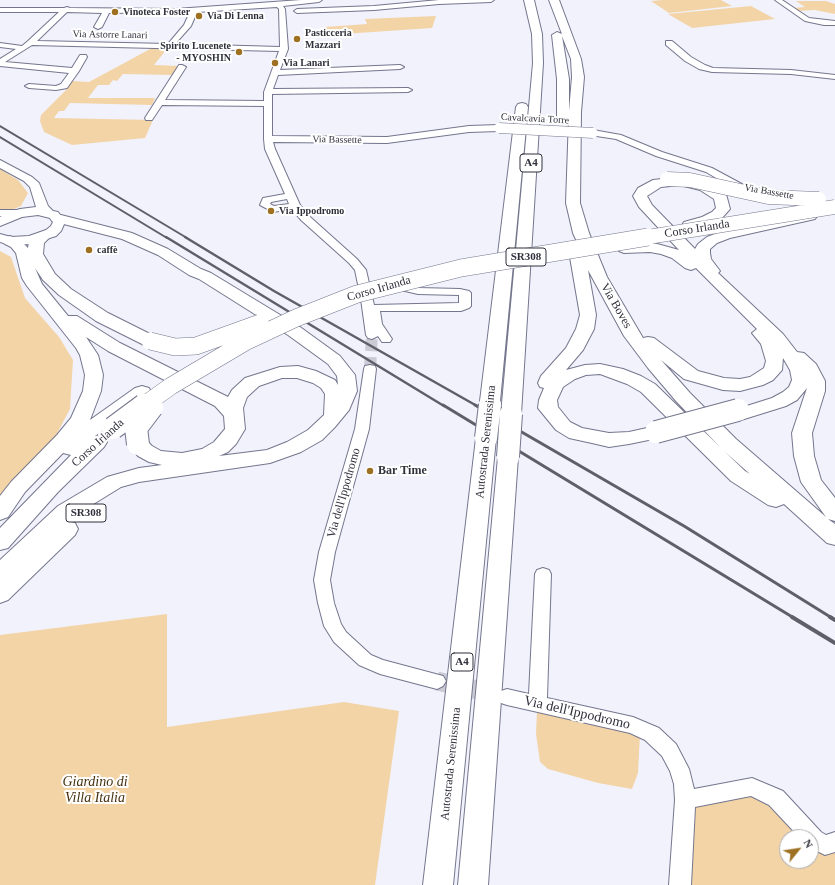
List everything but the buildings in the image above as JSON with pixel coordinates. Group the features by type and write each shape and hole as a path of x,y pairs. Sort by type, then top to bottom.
{"highway":[{"path":"518,0 526,35 526,74"},
{"name":"Autostrada Serenissima","path":"473,885 538,63 537,34 529,0"},
{"path":"548,0 555,24 562,61 564,196 572,239"},
{"name":"Via Boves","path":"554,0 576,59 577,71 573,203 581,233 595,270 633,336 654,364 729,444 835,536"},
{"name":"Autostrada Serenissima","path":"438,885 524,95"},
{"path":"776,500 738,476 648,388 617,372 600,369 585,370 568,375 555,384 548,400 548,408 563,426 592,437 609,440 658,434 740,412 779,402 790,396 797,389 801,380 799,370 792,356 726,293 654,218 642,202 640,196 643,191 658,183 668,180 690,180 768,197 809,200 835,198"},
{"path":"668,180 680,181 704,187 721,197 723,209 717,215 707,220 690,225"},
{"name":"Corso Irlanda","path":"0,517 46,470 93,427 142,392 188,363 236,337 290,312 373,284 445,266 835,202"},
{"name":"Corso Irlanda","path":"0,542 51,487 113,428 171,386 230,351 296,318 361,291 461,268 835,207"},
{"path":"726,293 703,259 703,246 712,240 725,236 835,210"},
{"path":"0,574 66,511 114,482 139,475 270,456 294,447 315,435 339,410 348,391 346,375 334,360 294,331 205,276 153,248 126,236 53,215"},
{"path":"91,227 70,228 46,235 37,242 35,254 38,262 49,277 65,292 102,317 158,344 175,348 196,346 290,312"},
{"path":"0,512 18,487 68,435 80,420 92,391 94,376 89,355 79,338 30,278 23,252 16,244 5,240"},
{"path":"361,291 624,248 650,247 665,250 677,255 726,293"},
{"name":"Via Boves","path":"658,434 630,443 610,445 592,444 573,439 557,431 546,420 539,408 540,397 550,376 574,350 585,329 588,315 578,257 595,293 622,336 655,380 694,424 776,500 835,549"},
{"path":"595,270 641,335 653,348 691,375 723,384 740,385 756,381 766,376 773,370 775,362 769,343 768,334"},
{"path":"52,306 88,332 114,348 222,402 233,414 236,422 235,429 230,439 221,447 208,454 182,460 156,457 145,451 138,444 135,434 136,428 140,421 153,406 179,387 213,365 230,351"},
{"path":"768,334 810,368 816,381 816,391 802,433 804,456 811,482 835,513"},
{"path":"233,414 235,402 239,394 252,382 280,373 298,372 320,379 328,384 334,394 334,415"},
{"name":"SR308","path":"0,594 74,522 105,500 141,482 194,468"}],"main road":[{"path":"0,163 28,179 35,186 42,207 53,215 59,222 57,228 46,235 20,242 5,240"},
{"path":"0,222 29,209 38,193"},
{"path":"22,213 38,212 53,215"}],"street":[{"path":"280,7 319,0"},
{"path":"371,0 377,8"},
{"path":"0,10 44,6 67,9 77,7 107,10 140,8 176,11 191,7 377,8 491,0"},
{"path":"778,0 807,20 835,23"},
{"path":"461,2 466,9"},
{"path":"169,47 179,35 173,35 180,26 187,26 191,7"},
{"path":"280,7 284,49 268,92 267,104 268,139 273,158 295,206 305,218 353,261 360,270 361,291 372,335"},
{"path":"1,64 31,43 67,9"},
{"path":"98,27 107,10"},
{"name":"Via Astorre Lanari","path":"31,43 284,49"},
{"path":"670,43 688,59 702,67 712,70 795,72 835,77"},
{"path":"0,45 23,48"},
{"path":"29,86 61,88 75,71 83,57"},
{"path":"1,64 75,71"},
{"path":"149,118 182,67"},
{"path":"274,73 400,67"},
{"path":"268,92 324,92 375,88 408,90"},
{"path":"375,88 376,100"},
{"path":"159,102 267,104"},
{"name":"Cavalcavia Torre","path":"406,137 469,129 499,128 594,133 618,137 659,154"},
{"name":"Via Bassette","path":"268,139 367,140 406,137"},
{"name":"Via Bassette","path":"659,154 709,170 743,188 764,194 804,199 835,210"},
{"path":"290,196 267,200 265,205 273,209 295,206"},
{"path":"0,213 22,213"},
{"path":"361,291 382,284 394,285 418,291 465,293 465,306 461,308 374,308 376,324 386,339"},
{"name":"Via dell'Ippodromo","path":"370,369 364,421 327,552 322,580 326,603 333,626 340,637 365,660 380,667 437,681"},
{"path":"538,703 543,574"},
{"name":"Via dell'Ippodromo","path":"507,697 633,725 652,734 669,750 680,769 684,784 685,800 680,885"},
{"path":"685,800 752,787 776,798 814,839 825,845 835,842"}],"green space":[{"path":"721,0 732,6 669,13 651,1"},
{"path":"796,1 826,1 835,4 835,14 815,10 797,11 793,8 805,7"},
{"path":"751,6 775,19 692,28 668,14"},
{"path":"436,16 432,28 328,35 325,27 367,24 365,19"},
{"path":"152,48 167,49 154,65 180,66 174,75 123,74 117,81 113,80 109,85 98,85 88,98 155,98 152,105 70,103 64,111 59,111 54,118 153,120 145,138 72,145 44,132 40,121 41,115 66,90 72,81 89,82"},
{"path":"0,169 18,180 28,193 21,206 0,215"},
{"path":"0,251 11,257 25,298 59,337 73,360 70,409 53,441 0,497"},
{"name":"Giardino di Villa Italia","path":"167,614 167,727 344,702 399,711 375,885 0,885 0,635"},
{"path":"537,711 640,734 638,773 632,789 598,783 548,769 540,762 536,734"},
{"path":"750,794 774,803 798,829 779,829 779,869 819,869 819,844 835,847 835,885 692,885 690,819 693,804"}],"tunnel":[{"path":"370,369 372,335"},
{"path":"437,681 495,694"}],"railway":[{"path":"0,126 187,238"},
{"path":"0,137 167,238"},
{"path":"166,237 444,406"},
{"path":"185,237 274,291 477,406"},
{"path":"443,405 794,618"},
{"path":"475,405 684,526 832,618"},
{"path":"792,617 835,643"},
{"path":"830,617 835,620"}],"place":[{"name":"Vinoteca Foster","path":"115,12"},
{"name":"Via Di Lenna","path":"199,16"},
{"name":"Pasticceria Mazzari","path":"297,39"},
{"name":"Spirito Lucenete - MYOSHIN","path":"239,52"},
{"name":"Via Lanari","path":"275,63"},
{"name":"Via Ippodromo","path":"271,211"},
{"name":"caffè","path":"89,250"},
{"name":"Bar Time","path":"370,471"}]}
